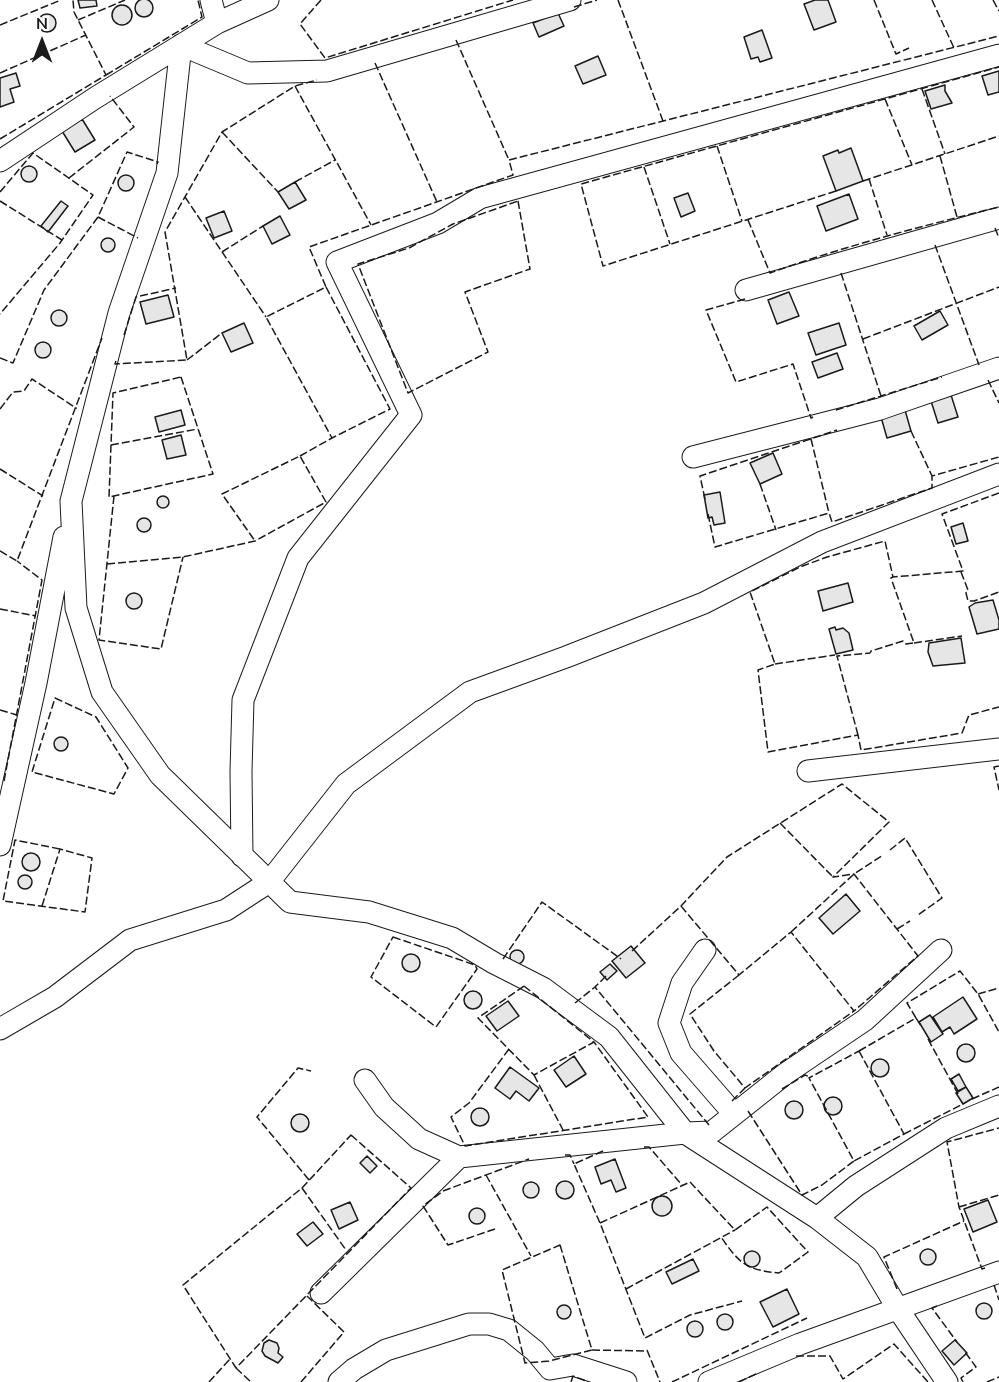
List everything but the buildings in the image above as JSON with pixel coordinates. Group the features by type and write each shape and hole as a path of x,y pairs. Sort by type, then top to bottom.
{"street":[{"path":"211,0 217,23"},
{"path":"2,157 217,23 268,0"},
{"path":"181,45 248,73 327,70 570,0"},
{"path":"0,845 36,683 72,501 119,313 167,173 181,45"},
{"path":"242,856 240,771 243,700 298,558 411,415 337,262 438,223 480,198 999,55"},
{"path":"746,290 999,218"},
{"path":"693,457 880,409 999,368"},
{"path":"0,1029 55,997 130,940 226,910 269,882 346,784 470,692 704,603 822,542 999,474"},
{"path":"72,501 76,608 102,692 160,775 290,902 369,912 452,938 543,988 609,1037 685,1133 816,1218 867,1257 898,1309 947,1382"},
{"path":"808,771 999,749"},
{"path":"705,950 682,983 669,1023 681,1053 734,1114"},
{"path":"364,1080 384,1107 419,1139 459,1157 712,1132 785,1074 865,1020 941,950"},
{"path":"816,1218 856,1186 946,1128 999,1106"},
{"path":"321,1293 459,1157"},
{"path":"710,1382 800,1344 999,1272"},
{"path":"339,1382 354,1369 386,1350 469,1324 489,1324 509,1330 535,1351 550,1369 573,1365 626,1382"}],"fence":[{"path":"0,25 61,0"},
{"path":"0,139 106,75 74,12 73,0"},
{"path":"78,20 125,0"},
{"path":"106,75 202,17 198,0"},
{"path":"321,0 300,24 325,58 513,0"},
{"path":"574,7 597,0"},
{"path":"618,0 663,121"},
{"path":"874,0 896,54 909,48"},
{"path":"932,0 954,48"},
{"path":"993,0 999,11"},
{"path":"0,73 86,35"},
{"path":"300,456 332,438 266,317 326,287 309,247 513,175 509,160 999,36"},
{"path":"456,40 509,160"},
{"path":"375,63 437,202"},
{"path":"836,191 603,266 581,184 999,67"},
{"path":"116,361 115,364 187,360 165,232 222,132 295,86 317,80"},
{"path":"295,86 371,225"},
{"path":"922,89 945,154"},
{"path":"69,178 134,127 110,96"},
{"path":"885,99 912,165"},
{"path":"222,132 278,192"},
{"path":"863,181 999,136"},
{"path":"717,146 742,221"},
{"path":"0,358 13,363 44,290 98,217 127,152 158,162 157,164"},
{"path":"0,192 33,153 93,195 60,243 0,314"},
{"path":"940,156 957,217"},
{"path":"295,182 335,160"},
{"path":"644,167 670,244"},
{"path":"869,179 887,235"},
{"path":"185,197 266,317"},
{"path":"0,201 62,240"},
{"path":"518,201 530,269 465,292 488,352 408,393 358,264 409,248 453,224 518,201"},
{"path":"748,220 770,273 884,237 999,207"},
{"path":"98,217 138,238"},
{"path":"222,252 263,226"},
{"path":"995,228 999,238"},
{"path":"935,245 979,365"},
{"path":"841,273 881,396"},
{"path":"326,287 390,409 332,438"},
{"path":"863,339 999,287"},
{"path":"124,335 136,297 176,288"},
{"path":"745,299 706,310 736,382 793,364 811,418 813,417"},
{"path":"187,360 222,333"},
{"path":"0,551 17,561 102,338"},
{"path":"181,377 213,474 109,497 113,393 181,377"},
{"path":"836,410 942,377"},
{"path":"0,409 13,392 24,391 32,379 76,409"},
{"path":"988,380 999,403"},
{"path":"111,445 198,429"},
{"path":"705,499 700,476 837,430"},
{"path":"911,431 932,476"},
{"path":"811,439 829,513"},
{"path":"107,564 183,557 255,541 326,502 300,456 222,494 255,541"},
{"path":"708,514 715,547 829,513 832,522 932,488 932,476 999,457"},
{"path":"0,469 43,496"},
{"path":"760,484 776,530"},
{"path":"999,493 942,514 963,571 893,577 885,541 800,567 750,592 775,664 758,670 768,752 858,735 861,750 962,733 969,715 999,707"},
{"path":"114,496 99,640 161,649 183,557"},
{"path":"4,781 42,580 17,561"},
{"path":"961,572 968,590 966,593 968,601 999,592"},
{"path":"858,735 837,656 870,653 903,641 906,644 914,643 891,578 893,577"},
{"path":"0,609 36,616"},
{"path":"914,643 962,636"},
{"path":"775,664 835,655"},
{"path":"55,698 96,717 128,768 114,794 32,772 55,698"},
{"path":"0,710 17,715"},
{"path":"999,766 994,767 999,790"},
{"path":"632,951 681,906 727,857 842,784 889,822 833,877 854,874 918,956 854,1011 791,932 739,975 681,906"},
{"path":"780,823 833,877"},
{"path":"890,850 905,838 942,898 918,915"},
{"path":"42,906 60,849 92,858 85,912 3,901 15,840 60,849"},
{"path":"791,932 854,874 883,855"},
{"path":"503,959 542,902 621,959"},
{"path":"897,929 910,921"},
{"path":"393,937 475,965 477,969 436,1027 371,977 393,937"},
{"path":"916,1018 907,1003 960,971 978,994 999,1032"},
{"path":"739,975 690,1014 714,1051 745,1088 854,1011"},
{"path":"606,976 595,987 709,1125"},
{"path":"524,986 594,1042 534,1075 478,1018 524,986"},
{"path":"575,1003 595,987"},
{"path":"978,994 999,988"},
{"path":"859,1051 916,1018 921,1026"},
{"path":"928,1039 958,1094"},
{"path":"509,1049 469,1103 451,1117 465,1146 648,1117 594,1042"},
{"path":"859,1051 904,1134 854,1161 809,1078 859,1051"},
{"path":"309,1180 257,1117 298,1068 311,1071"},
{"path":"534,1075 563,1130"},
{"path":"782,1089 805,1075 810,1077"},
{"path":"972,1099 999,1087"},
{"path":"732,1101 745,1088"},
{"path":"904,1134 963,1104 962,1102"},
{"path":"748,1111 802,1195 822,1185 854,1161"},
{"path":"985,1268 982,1269 959,1207 947,1142 999,1128"},
{"path":"351,1135 411,1188 236,1368 183,1285 302,1188 351,1135"},
{"path":"644,1147 649,1147 682,1185"},
{"path":"603,1151 574,1164 645,1338 690,1315 742,1301"},
{"path":"565,1155 570,1155 574,1164"},
{"path":"495,1229 448,1245 423,1206 443,1191 529,1159"},
{"path":"486,1175 531,1256"},
{"path":"600,1223 690,1182 735,1230 767,1207 808,1252 779,1273 768,1272 744,1264 721,1237"},
{"path":"302,1188 346,1250"},
{"path":"959,1207 999,1195"},
{"path":"897,1289 884,1257 964,1221"},
{"path":"626,1289 735,1230"},
{"path":"560,1245 592,1350 549,1361 525,1363 502,1270 560,1245"},
{"path":"994,1285 999,1300"},
{"path":"301,1382 344,1332 307,1296"},
{"path":"937,1306 932,1308 957,1342"},
{"path":"672,1382 807,1318"},
{"path":"796,1356 830,1356 843,1379 894,1344 928,1382"},
{"path":"592,1350 645,1351"},
{"path":"647,1350 660,1382"},
{"path":"963,1382 961,1378 976,1367 965,1352"},
{"path":"209,1382 230,1359"},
{"path":"236,1368 251,1382"},
{"path":"739,1382 758,1373"},
{"path":"571,1382 573,1376 589,1382"},
{"path":"987,1382 999,1377"}]}
